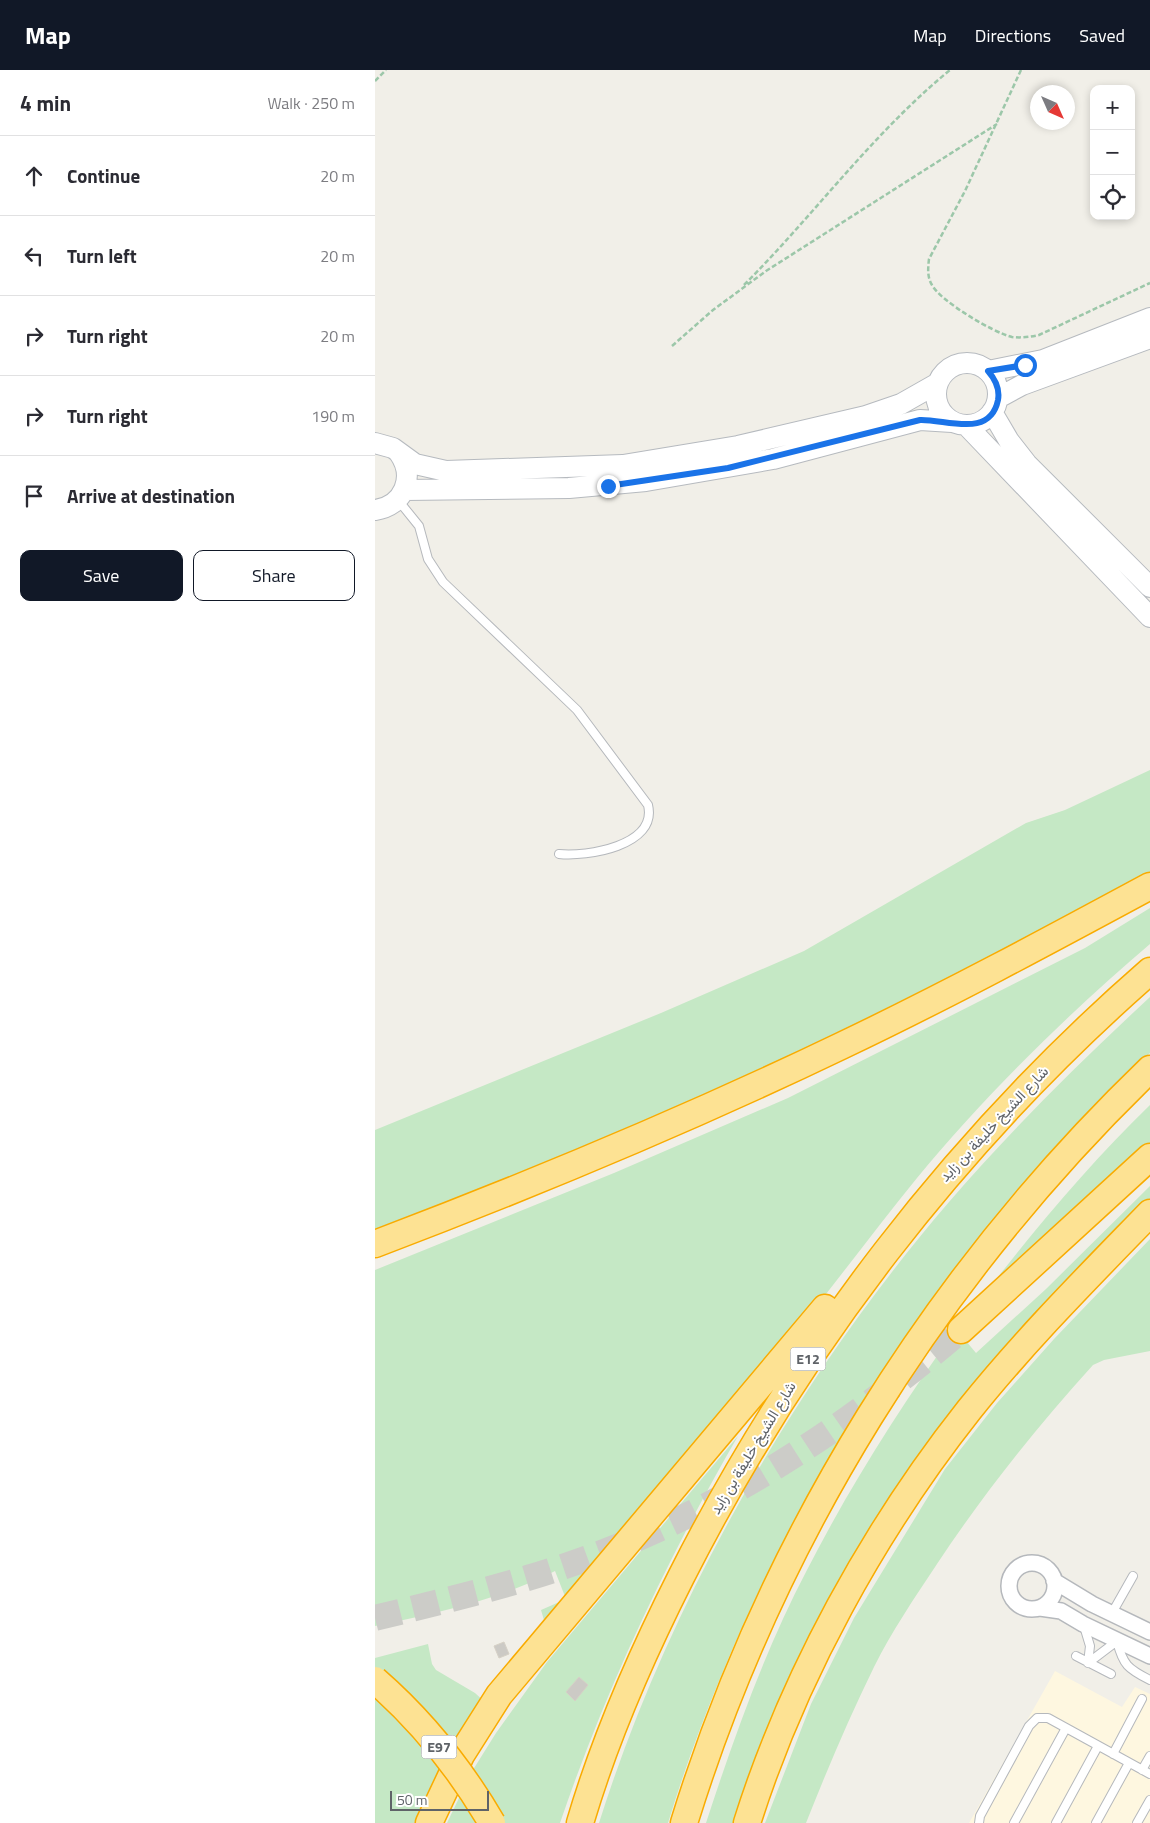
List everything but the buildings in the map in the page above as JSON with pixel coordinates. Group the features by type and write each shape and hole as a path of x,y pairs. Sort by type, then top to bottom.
{"highway":[{"path":"375,1244 564,1169 774,1078 919,1008 1150,886"},
{"name":"شارع الشيخ خليفة بن زايد","path":"580,1823 599,1765 638,1667 714,1513 800,1371 929,1196 1040,1074 1150,970"},
{"path":"684,1823 710,1745 758,1626 829,1486 863,1428 914,1348 999,1234 1075,1146 1150,1069"},
{"path":"961,1330 1150,1156"},
{"path":"429,1823 446,1785 479,1724 521,1666 643,1526 838,1293 929,1196"},
{"path":"747,1823 766,1769 808,1672 841,1606 885,1531 934,1456 1004,1368 1150,1213"},
{"name":"E97","path":"375,1680 430,1736 457,1770 492,1823"}],"street":[{"path":"988,371 1043,360 1150,318"},
{"path":"401,495 560,488 646,481 773,459 920,420 959,424 981,422 995,405 1022,385 1150,338"},
{"path":"1150,587 1022,458 1009,441 995,405 997,384 988,371 975,364 960,364 947,371 938,383 936,390 938,405 1150,617"},
{"path":"375,443 385,444 415,464 437,470 599,467 646,462 738,446 866,416 901,404 938,383"},
{"path":"375,510 391,506 401,495 408,474 399,453"},
{"path":"1150,1632 1092,1604 1054,1581 1047,1570 1036,1564 1023,1565 1013,1574 1009,1586 1012,1598 1021,1607 1061,1611 1083,1624 1150,1656"},
{"path":"1041,1608 1052,1597 1054,1581"}],"lane":[{"path":"401,495 419,526 428,559 443,582 577,710 648,806 649,819 647,825 621,844 584,855 559,854"},
{"path":"1112,1612 1133,1576"},
{"path":"1083,1624 1090,1646 1089,1663"},
{"path":"1089,1663 1117,1641 1121,1658 1128,1667 1150,1680"},
{"path":"1075,1656 1111,1674"},
{"path":"1113,1754 1142,1699"},
{"path":"979,1823 980,1816 1032,1721 1042,1717 1150,1774"},
{"path":"1014,1823 1065,1728"},
{"path":"1056,1823 1098,1746"},
{"path":"1142,1770 1150,1756"},
{"path":"1096,1823 1129,1763"},
{"path":"1137,1823 1150,1800"}],"path":[{"path":"375,81 386,70"},
{"path":"673,346 739,290 817,209 874,140 921,94 950,70"},
{"path":"1021,70 997,124 929,259 929,277 937,293 994,330 1020,338 1039,335 1150,283"},
{"path":"739,290 997,124"}],"shaded area":[{"path":"1055,1671 1122,1707 1135,1687 1150,1694 1150,1823 969,1823"}],"green space":[{"path":"1150,770 1150,878 951,982 669,1117 375,1234 375,1130 661,1013 804,951 1026,823 1065,810"},
{"path":"1150,908 1150,944 1028,1056 943,1147 740,1402 546,1627 541,1610 566,1599 555,1571 490,1598 444,1611 375,1626 375,1270 614,1173 788,1098 1085,948"},
{"path":"1150,997 1150,1053 1071,1132 957,1270 890,1362 813,1487 778,1552 746,1619 691,1755 668,1823 599,1823 628,1740 662,1657 700,1576 743,1496 790,1418 840,1342 893,1270 973,1175 1047,1097"},
{"path":"1150,1105 1150,1150 963,1322 1052,1210 1100,1156"},
{"path":"1150,1186 1150,1202 937,1439 738,1823 706,1823 751,1694 792,1600 823,1539 859,1477 896,1417 956,1329 976,1353 1046,1289"},
{"path":"1150,1239 1150,1351 1104,1360 1093,1365 1031,1437 992,1486 955,1538 888,1640 847,1725 806,1823 765,1823 811,1704 854,1618 945,1469 997,1403 1054,1339"},
{"path":"738,1436 687,1529 640,1625 597,1723 560,1823 447,1823 471,1773 496,1733 547,1662"},
{"path":"428,1644 432,1664 436,1670 475,1693 486,1703 419,1823 375,1823 375,1658"}],"tunnel":[{"path":"375,1618 496,1587 556,1569 662,1528 753,1480 840,1425 922,1363 961,1330"}],"route":[{"path":"608,486 684,476 773,459 920,420 952,422 967,426 974,425 987,418 996,406 998,398 997,384 988,371 1025,365"}]}
